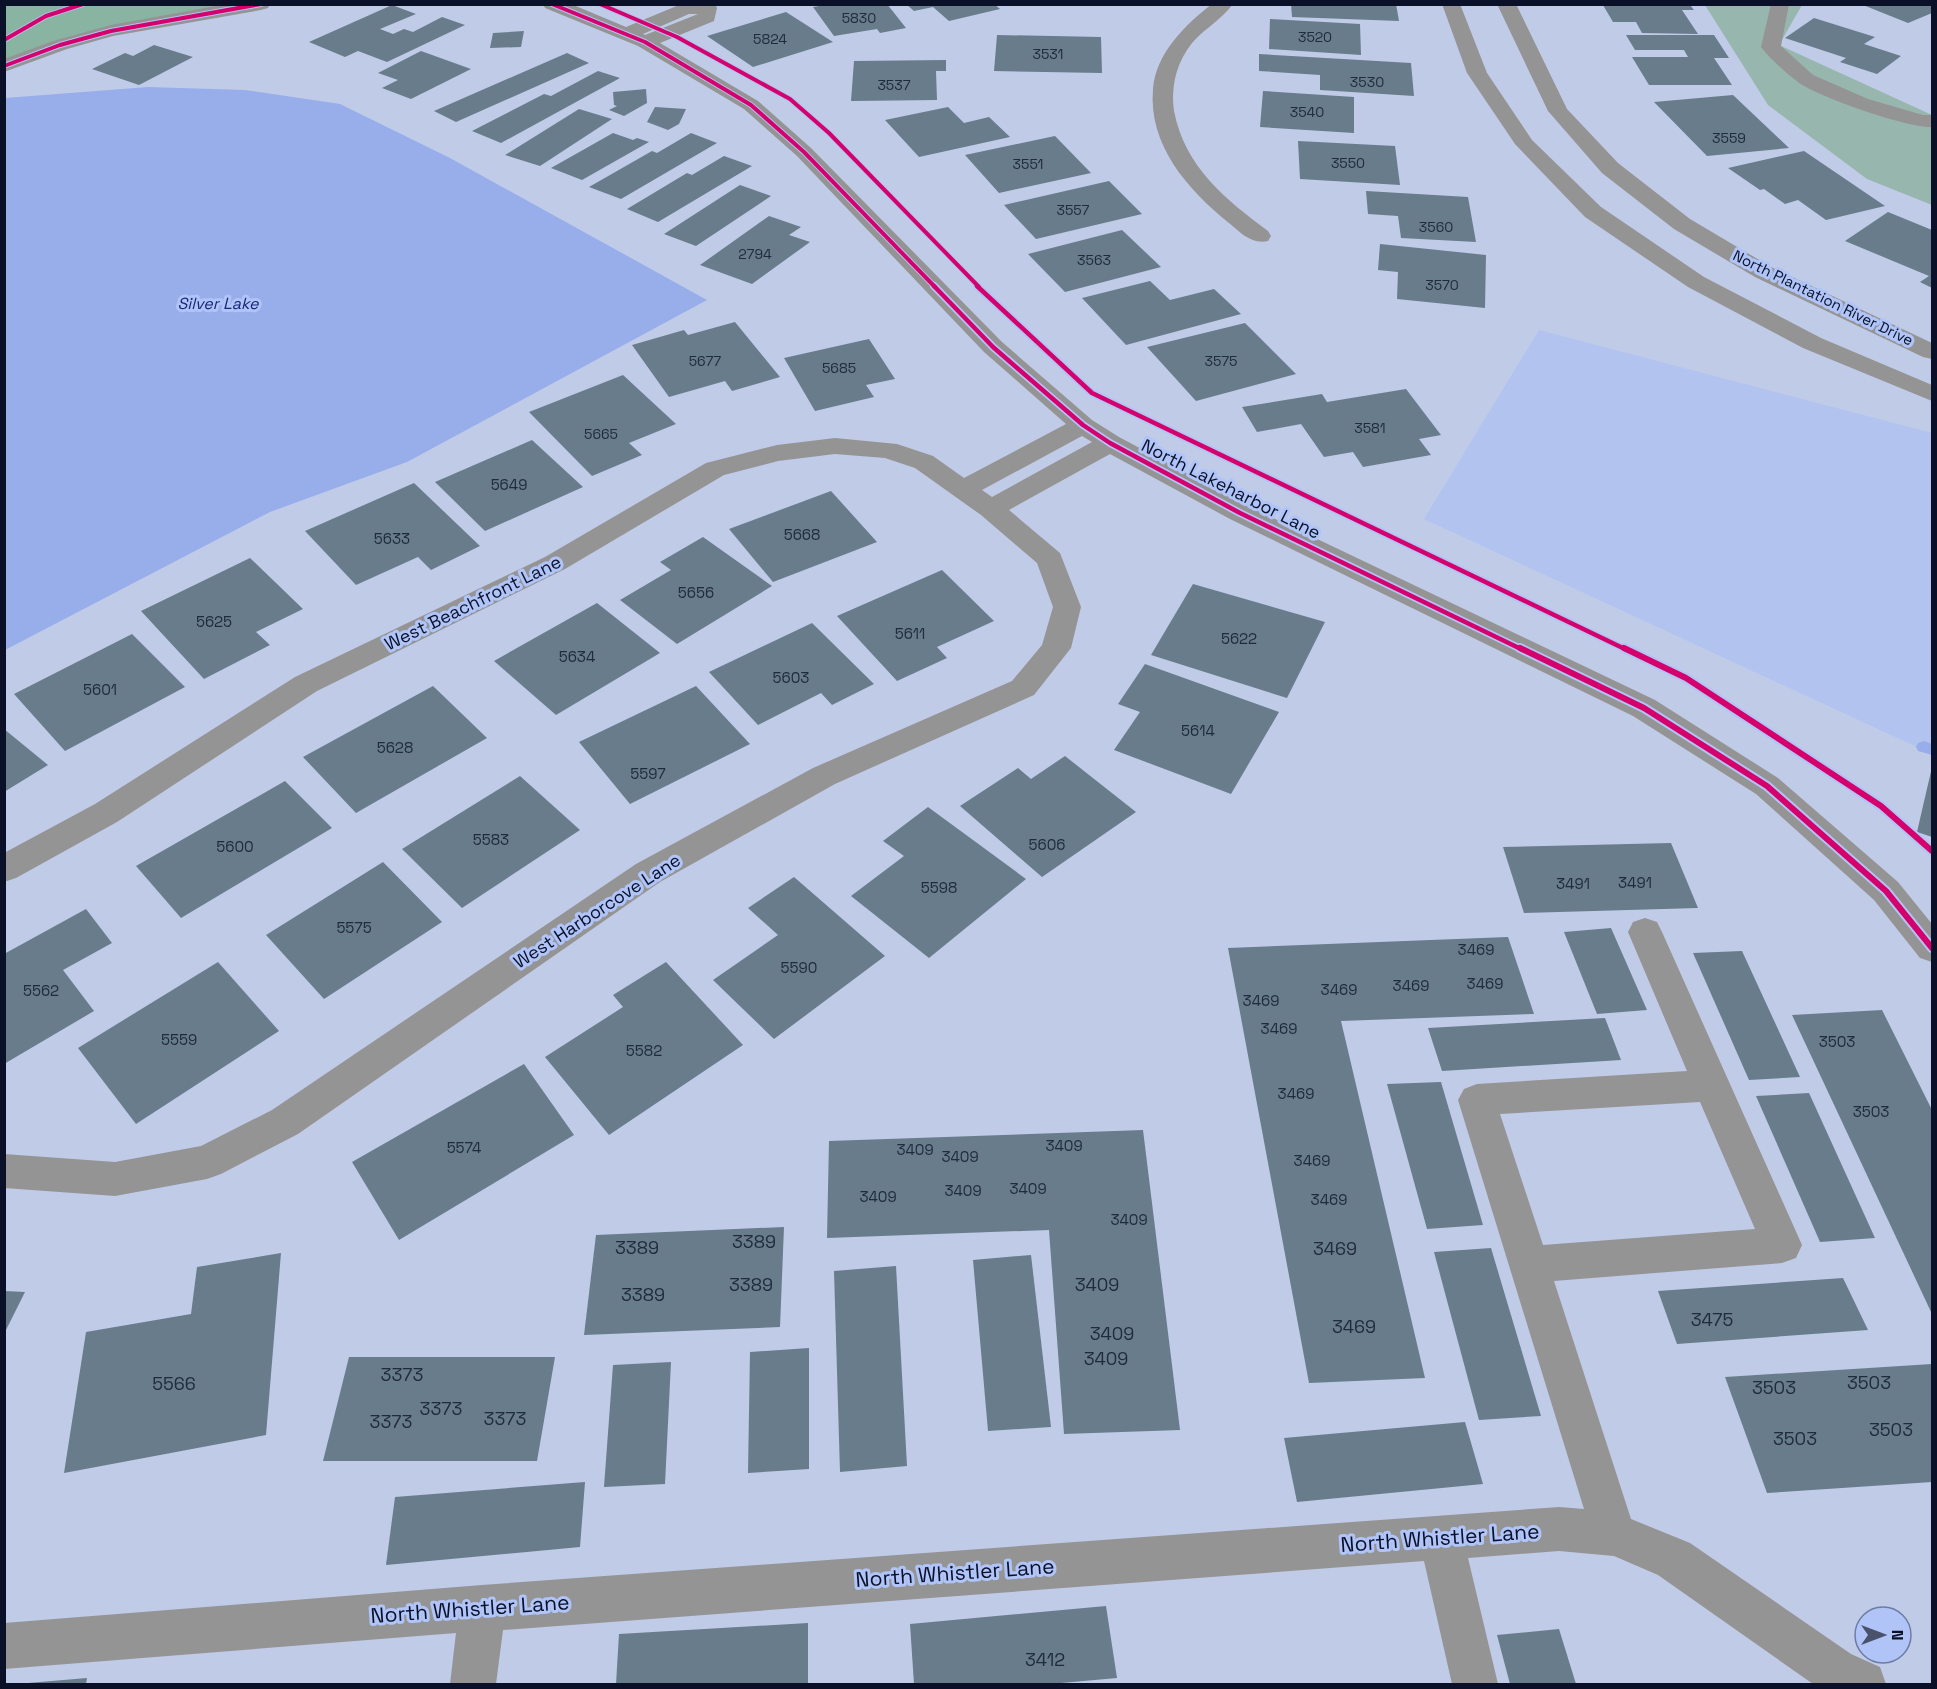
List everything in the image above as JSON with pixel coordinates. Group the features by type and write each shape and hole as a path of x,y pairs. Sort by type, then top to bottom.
{"street":[{"path":"4,66 60,45 111,31 261,4"},
{"name":"North Lakeharbor Lane","path":"552,4 635,38 751,105 804,152 993,346 1083,425 1110,443 1240,513 1644,708 1767,786 1886,891 1932,948"},
{"path":"1224,4 1188,35 1175,51 1166,70 1162,89 1165,127 1173,148 1206,192 1260,236"},
{"path":"1451,4 1477,73 1519,135 1593,212 1696,282 1812,343 1932,394"},
{"name":"North Plantation River Drive","path":"1506,4 1558,111 1610,168 1682,224 1763,272 1932,352"},
{"path":"1780,4 1771,46 1806,79 1861,103 1922,121 1932,121"},
{"path":"635,38 707,17 712,6"},
{"path":"964,489 1083,425"},
{"path":"991,509 1110,443"},
{"name":"West Beachfront Lane","path":"4,869 106,813 306,684 555,563 715,469 777,453 835,446 888,450 924,462 964,489"},
{"name":"West Harborcove Lane","path":"4,1171 115,1179 207,1162 285,1122 648,873 824,776 1023,688 1056,648 1068,607 1050,559 964,489"},
{"path":"1529,1264 1782,1245 1645,932"},
{"path":"1614,1534 1477,1100 1712,1085"},
{"name":"North Whistler Lane","path":"4,1646 482,1608 1559,1529 1614,1534 1674,1559 1834,1671 1863,1684"},
{"path":"1441,1538 1475,1684"},
{"path":"473,1684 482,1608"}],"shaded area":[{"path":"1539,330 1932,433 1932,754 1424,519"}],"green space":[{"path":"5,5 261,5 111,31 5,66"},
{"path":"1705,5 1802,5 1779,45 1932,115 1932,205 1867,179 1768,105"}],"water":[{"name":"Silver Lake","path":"148,87 245,90 340,104 450,158 707,300 407,462 270,512 5,650 5,98"}],"building":[{"path":"832,4 887,4 906,28 880,33 877,29 834,36 813,7"},
{"path":"906,4 994,4 1000,9 949,21 933,7 914,11"},
{"path":"1291,4 1396,4 1399,21 1292,17"},
{"path":"1932,4 1932,13 1908,23 1863,5"},
{"path":"392,5 416,14 380,29 393,34 404,29 413,32 442,17 465,25 387,62 358,51 345,57 309,42"},
{"path":"1603,5 1690,5 1694,10 1682,10 1698,34 1642,33 1636,22 1613,22"},
{"path":"786,12 833,42 753,67 707,36"},
{"path":"1814,18 1875,37 1864,44 1901,56 1877,74 1840,62 1846,58 1785,38"},
{"path":"1270,19 1360,24 1361,55 1269,49"},
{"path":"524,31 521,47 490,48 493,33"},
{"path":"997,35 1101,37 1102,73 994,71"},
{"path":"1626,35 1714,35 1729,58 1714,58 1732,85 1649,85 1632,57 1688,57 1684,50 1635,50"},
{"path":"154,45 193,57 139,85 92,69 125,53 133,56"},
{"path":"421,51 471,69 411,99 382,88 398,80 378,73"},
{"path":"567,53 589,63 456,122 434,111"},
{"path":"1259,54 1411,63 1414,96 1320,90 1320,75 1259,71"},
{"path":"946,60 946,71 936,71 937,100 851,101 854,61"},
{"path":"598,71 620,78 501,143 472,131 544,94 551,96"},
{"path":"646,89 647,103 624,116 609,110 617,106 614,105 613,92"},
{"path":"1263,91 1354,97 1354,133 1260,127"},
{"path":"1733,95 1789,148 1707,156 1654,102"},
{"path":"655,107 686,109 679,124 668,130 647,122"},
{"path":"948,107 964,123 989,117 1010,137 919,157 885,120"},
{"path":"579,109 612,119 540,166 505,155"},
{"path":"613,133 633,140 637,138 649,142 582,180 551,168"},
{"path":"691,133 717,143 621,199 589,187 652,151 657,153"},
{"path":"1055,136 1091,173 999,193 965,155"},
{"path":"1298,141 1395,146 1400,185 1300,179"},
{"path":"1804,151 1885,206 1826,220 1798,200 1785,204 1728,168"},
{"path":"724,156 752,166 658,222 627,209 687,173 692,175"},
{"path":"1109,181 1142,214 1036,239 1004,205"},
{"path":"740,185 771,196 696,246 664,234"},
{"path":"1366,191 1468,197 1476,242 1401,238 1398,216 1368,214"},
{"path":"1888,212 1932,230 1932,288 1920,282 1929,276 1845,241"},
{"path":"769,216 801,227 789,235 810,242 752,284 700,265"},
{"path":"1122,230 1161,267 1065,292 1028,254"},
{"path":"1380,244 1486,255 1485,308 1397,299 1398,272 1378,270"},
{"path":"1150,281 1170,300 1214,289 1241,314 1126,345 1082,298"},
{"path":"735,322 780,377 732,391 725,381 669,397 632,345 684,330 688,335"},
{"path":"1245,323 1296,374 1196,401 1147,347"},
{"path":"869,339 895,379 866,385 874,397 815,411 784,358"},
{"path":"623,375 676,424 629,443 642,455 592,476 529,412"},
{"path":"1406,389 1441,435 1419,439 1431,455 1363,467 1353,452 1324,457 1301,424 1257,432 1242,407 1322,394 1327,402"},
{"path":"532,440 583,487 485,531 435,482"},
{"path":"414,483 480,546 431,570 418,557 356,585 305,531"},
{"path":"831,491 877,542 773,582 729,529"},
{"path":"703,537 772,586 677,644 620,600 671,570 660,562"},
{"path":"250,558 303,609 256,632 270,645 204,679 141,611"},
{"path":"942,570 994,621 937,647 947,658 897,681 837,616"},
{"path":"1193,584 1325,622 1287,698 1151,655"},
{"path":"597,603 660,653 556,715 494,661"},
{"path":"812,623 874,684 832,705 821,693 758,725 709,672"},
{"path":"132,634 185,687 65,751 14,694"},
{"path":"1145,664 1279,712 1231,794 1114,750 1140,712 1118,704"},
{"path":"433,686 487,738 356,813 303,757"},
{"path":"696,686 750,744 630,804 579,742"},
{"path":"4,729 48,765 4,792"},
{"path":"1065,756 1136,812 1042,877 960,806 1018,768 1031,779"},
{"path":"1932,767 1932,837 1917,832"},
{"path":"520,776 580,830 462,908 402,849"},
{"path":"285,781 332,828 181,918 136,866"},
{"path":"928,807 1026,879 929,958 851,896 904,856 883,841"},
{"path":"1671,843 1698,908 1524,913 1503,847"},
{"path":"383,862 442,922 324,999 266,935"},
{"path":"794,877 885,956 774,1039 713,980 778,935 748,908"},
{"path":"86,909 112,943 63,970 94,1011 4,1064 4,954"},
{"path":"1611,928 1647,1010 1597,1014 1564,932"},
{"path":"1508,937 1534,1014 1341,1021 1425,1378 1309,1383 1228,948"},
{"path":"1742,951 1800,1077 1749,1080 1693,953"},
{"path":"218,962 279,1031 136,1124 78,1048"},
{"path":"666,962 743,1045 609,1135 545,1057 623,1007 613,995"},
{"path":"1882,1010 1932,1110 1932,1314 1792,1015"},
{"path":"1605,1018 1621,1060 1442,1071 1428,1028"},
{"path":"524,1064 574,1135 399,1240 352,1162"},
{"path":"1441,1082 1483,1225 1427,1229 1387,1084"},
{"path":"1809,1093 1875,1238 1820,1242 1756,1096"},
{"path":"1143,1130 1180,1430 1064,1434 1049,1230 827,1238 829,1141"},
{"path":"784,1227 780,1327 584,1335 596,1235"},
{"path":"1491,1248 1541,1416 1479,1420 1434,1252"},
{"path":"281,1253 266,1435 64,1473 86,1332 191,1314 197,1267"},
{"path":"1031,1255 1051,1427 988,1431 973,1260"},
{"path":"896,1266 907,1466 840,1472 834,1271"},
{"path":"1843,1278 1868,1330 1677,1344 1658,1291"},
{"path":"4,1291 25,1292 4,1334"},
{"path":"809,1348 809,1469 748,1473 750,1352"},
{"path":"349,1357 555,1357 537,1461 323,1461"},
{"path":"671,1362 665,1484 604,1487 613,1365"},
{"path":"1932,1364 1932,1482 1767,1493 1725,1377"},
{"path":"1465,1422 1483,1484 1297,1502 1284,1438"},
{"path":"585,1482 580,1547 386,1565 395,1497"},
{"path":"1106,1606 1117,1678 1050,1684 914,1684 910,1624"},
{"path":"808,1623 808,1684 616,1684 619,1634"},
{"path":"1559,1629 1576,1684 1510,1684 1497,1635"},
{"path":"87,1678 86,1684 28,1684 28,1683"}],"waterway":[{"path":"1924,747 1932,750"}],"cycle path":[{"path":"4,40 46,16 83,4"},
{"path":"4,66 60,45 111,31 261,4"},
{"path":"552,4 645,42 751,105 804,152 993,347 1083,425 1110,443 1240,513 1644,708 1767,786 1886,891 1932,948"},
{"path":"600,4 677,37 790,99 829,133 970,279 1092,393 1686,678 1881,806 1932,851"}]}
